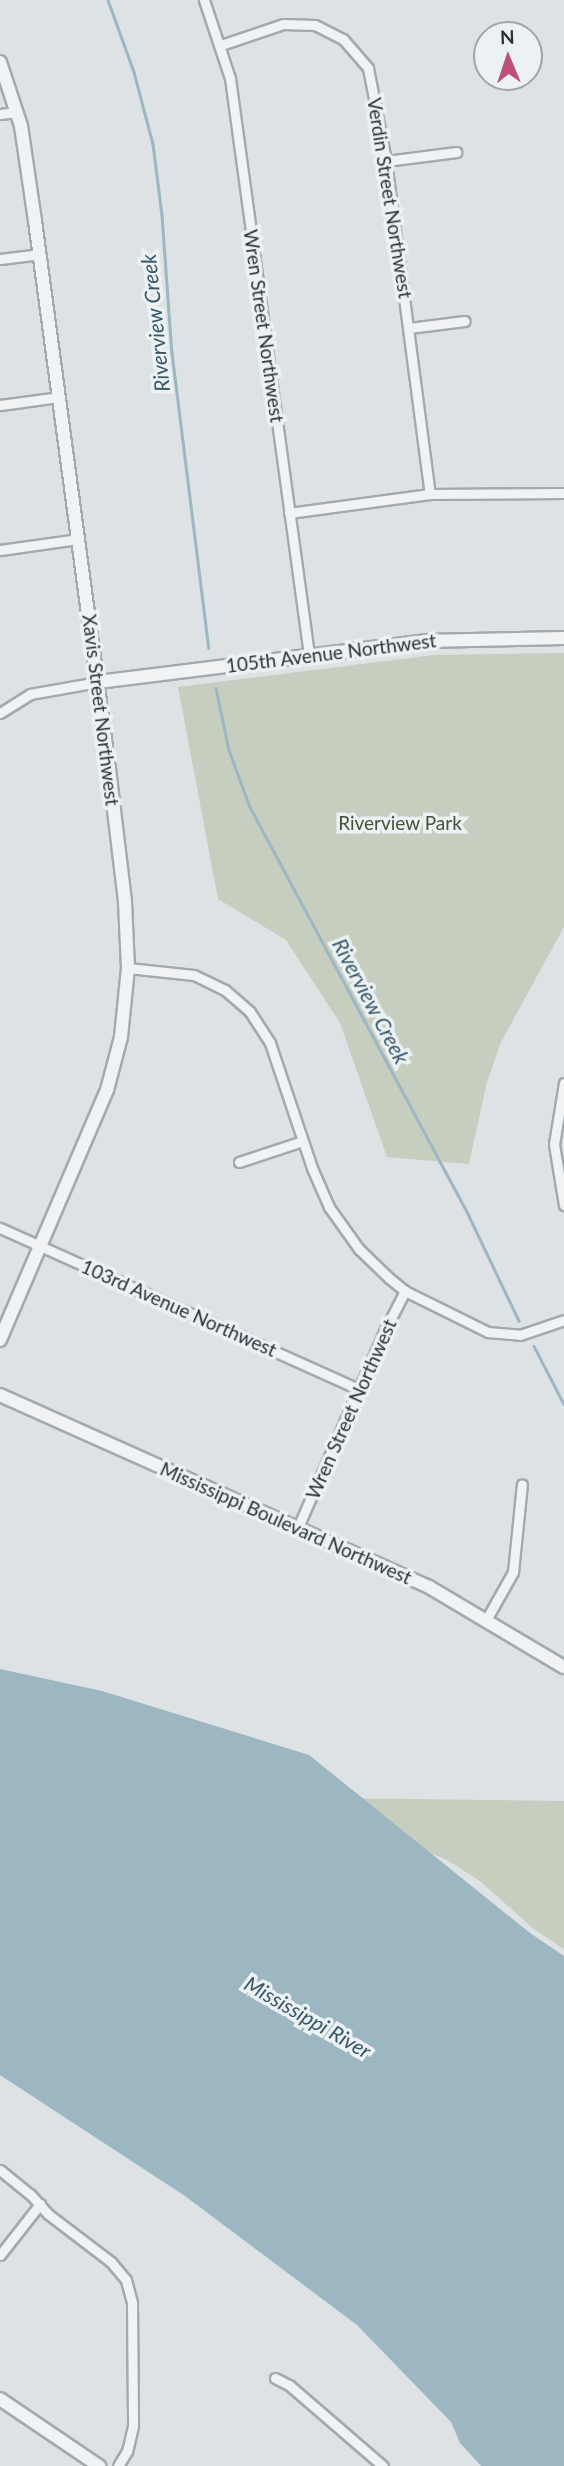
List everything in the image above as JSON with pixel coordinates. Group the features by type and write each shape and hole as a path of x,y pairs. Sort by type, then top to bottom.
{"street":[{"name":"Wren Street Northwest","path":"204,0 221,45 229,78 309,655"},
{"name":"Verdin Street Northwest","path":"221,45 272,27 293,23 315,25 344,39 363,60 371,76 386,161 430,494"},
{"name":"Xavis Street Northwest","path":"0,62 17,112 39,254 98,682 125,902 128,968 121,1037 110,1081 94,1126 0,1340"},
{"path":"0,114 17,112"},
{"path":"386,161 456,152"},
{"path":"0,259 39,254"},
{"path":"409,328 465,321"},
{"path":"0,405 59,397"},
{"path":"289,513 430,494 560,493"},
{"path":"0,550 78,539"},
{"name":"105th Avenue Northwest","path":"98,682 425,641 564,638"},
{"path":"0,713 30,694 98,682"},
{"path":"128,968 194,975 225,990 250,1012 270,1043 321,1191 338,1221 372,1262 405,1292 478,1328 497,1334 528,1334 564,1320"},
{"path":"564,1083 554,1144 564,1205"},
{"path":"239,1162 303,1141"},
{"name":"103rd Avenue Northwest","path":"0,1228 359,1389"},
{"name":"Wren Street Northwest","path":"298,1527 405,1292"},
{"name":"Mississippi Boulevard Northwest","path":"0,1395 429,1587 564,1667"},
{"path":"486,1620 513,1572 522,1484"},
{"path":"0,2170 116,2266 127,2280 131,2295 133,2426 127,2451 118,2466"},
{"path":"0,2255 40,2204"},
{"path":"275,2378 289,2385 383,2466"},
{"path":"2,2403 99,2466"}],"green space":[{"name":"Riverview Park","path":"564,653 564,927 501,1042 487,1082 469,1164 387,1157 340,1023 286,940 218,899 178,687 434,655"},
{"path":"332,1798 564,1801 564,1949 535,1930 480,1881 447,1860 378,1831"}],"water":[{"name":"Mississippi River","path":"0,1669 102,1691 309,1755 530,1933 564,1956 564,2466 481,2466 460,2443 451,2422 357,2325 185,2196 0,2075"}],"waterway":[{"name":"Riverview Creek","path":"108,0 134,72 153,144 162,215 172,353 209,648"},
{"name":"Riverview Creek","path":"216,688 229,750 250,807 469,1216 519,1321"},
{"name":"Riverview Creek","path":"534,1346 564,1404"}]}
